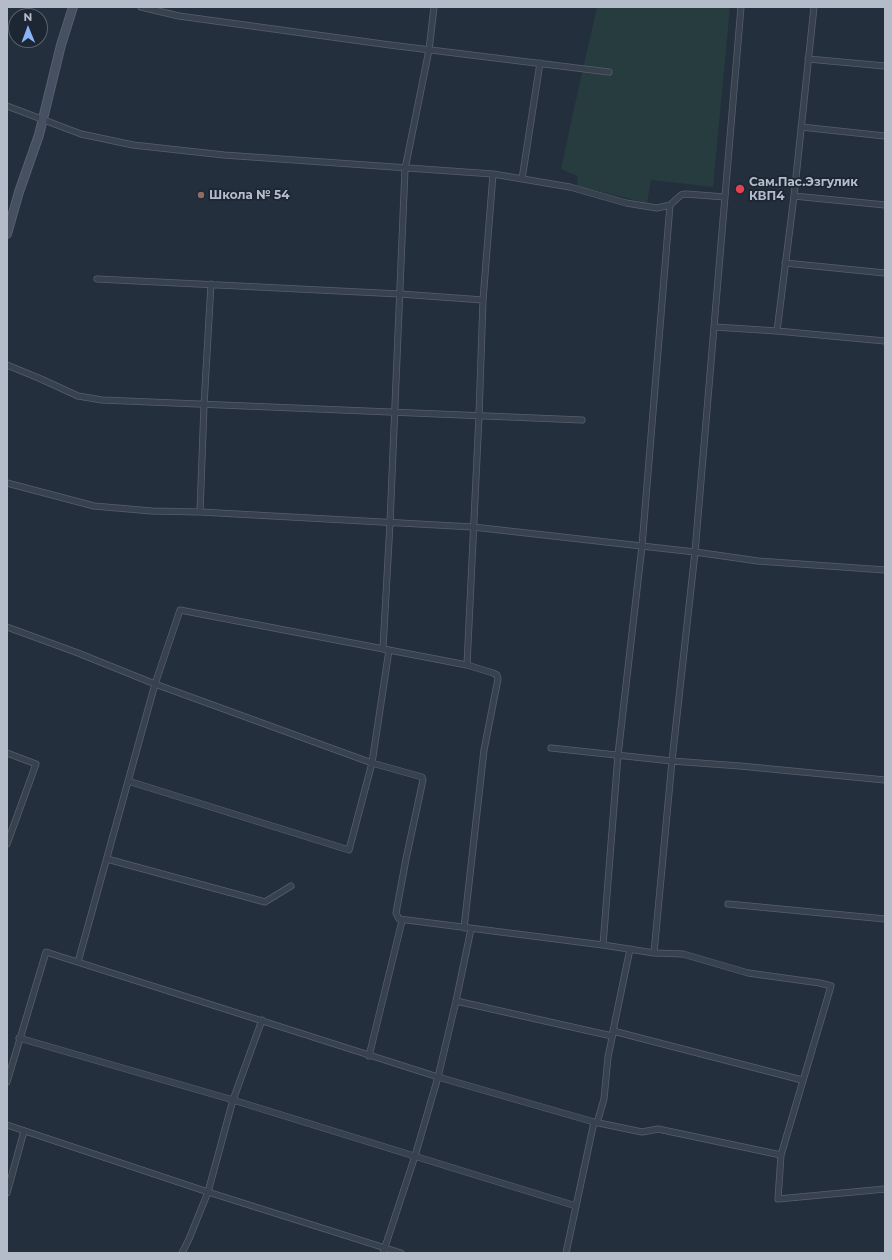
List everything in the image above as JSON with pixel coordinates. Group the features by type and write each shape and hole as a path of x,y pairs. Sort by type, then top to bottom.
{"street":[{"path":"7,234 19,192 39,135 61,45 73,7"},
{"path":"141,7 179,16 429,50 609,72"},
{"path":"383,648 390,523 405,169 429,50 434,7"},
{"path":"654,953 672,761 695,552 741,7"},
{"path":"777,331 794,196 814,7"},
{"path":"808,59 885,66"},
{"path":"522,179 540,63"},
{"path":"7,106 81,134 133,145 224,155 405,169 493,174 570,188 626,203 657,208 670,205 681,195 686,194 725,197"},
{"path":"801,127 885,136"},
{"path":"467,665 483,300 493,174"},
{"path":"794,196 885,205"},
{"path":"603,945 618,755 642,546 670,205"},
{"path":"785,263 885,274"},
{"path":"97,279 400,294 483,300"},
{"path":"200,512 211,284"},
{"path":"715,327 885,341"},
{"path":"7,365 78,396 102,400 582,420"},
{"path":"7,483 94,506 152,511 200,512 473,527 695,552 758,561 885,570"},
{"path":"78,962 156,684 180,610 467,665 497,675 498,679 484,750 464,928"},
{"path":"7,627 372,764 422,777 396,913 399,920 603,945 654,953 683,954 748,973 820,983 831,986 781,1155 778,1199 885,1189"},
{"path":"128,781 350,850 372,764 390,650"},
{"path":"551,748 672,761 885,780"},
{"path":"7,753 36,764 7,844"},
{"path":"107,859 265,902 290,886"},
{"path":"728,904 885,919"},
{"path":"369,1056 402,921"},
{"path":"384,1250 415,1156 438,1078 471,929"},
{"path":"566,1253 596,1123 604,1099 606,1071 612,1034 630,949"},
{"path":"7,1082 46,952 262,1020 438,1078 596,1123 642,1132 658,1129 781,1155"},
{"path":"456,1001 612,1034 802,1080"},
{"path":"182,1253 208,1192 233,1100 262,1020"},
{"path":"19,1038 233,1100 576,1206"},
{"path":"7,1125 384,1250 401,1253"},
{"path":"7,1193 24,1131"}],"green space":[{"path":"597,7 730,7 713,187 651,180 647,203 578,186 577,176 561,169"}],"place":[{"name":"Сам.Пас.Эзгулик КВП4","path":"740,189"},
{"name":"Школа № 54","path":"201,195"}]}
